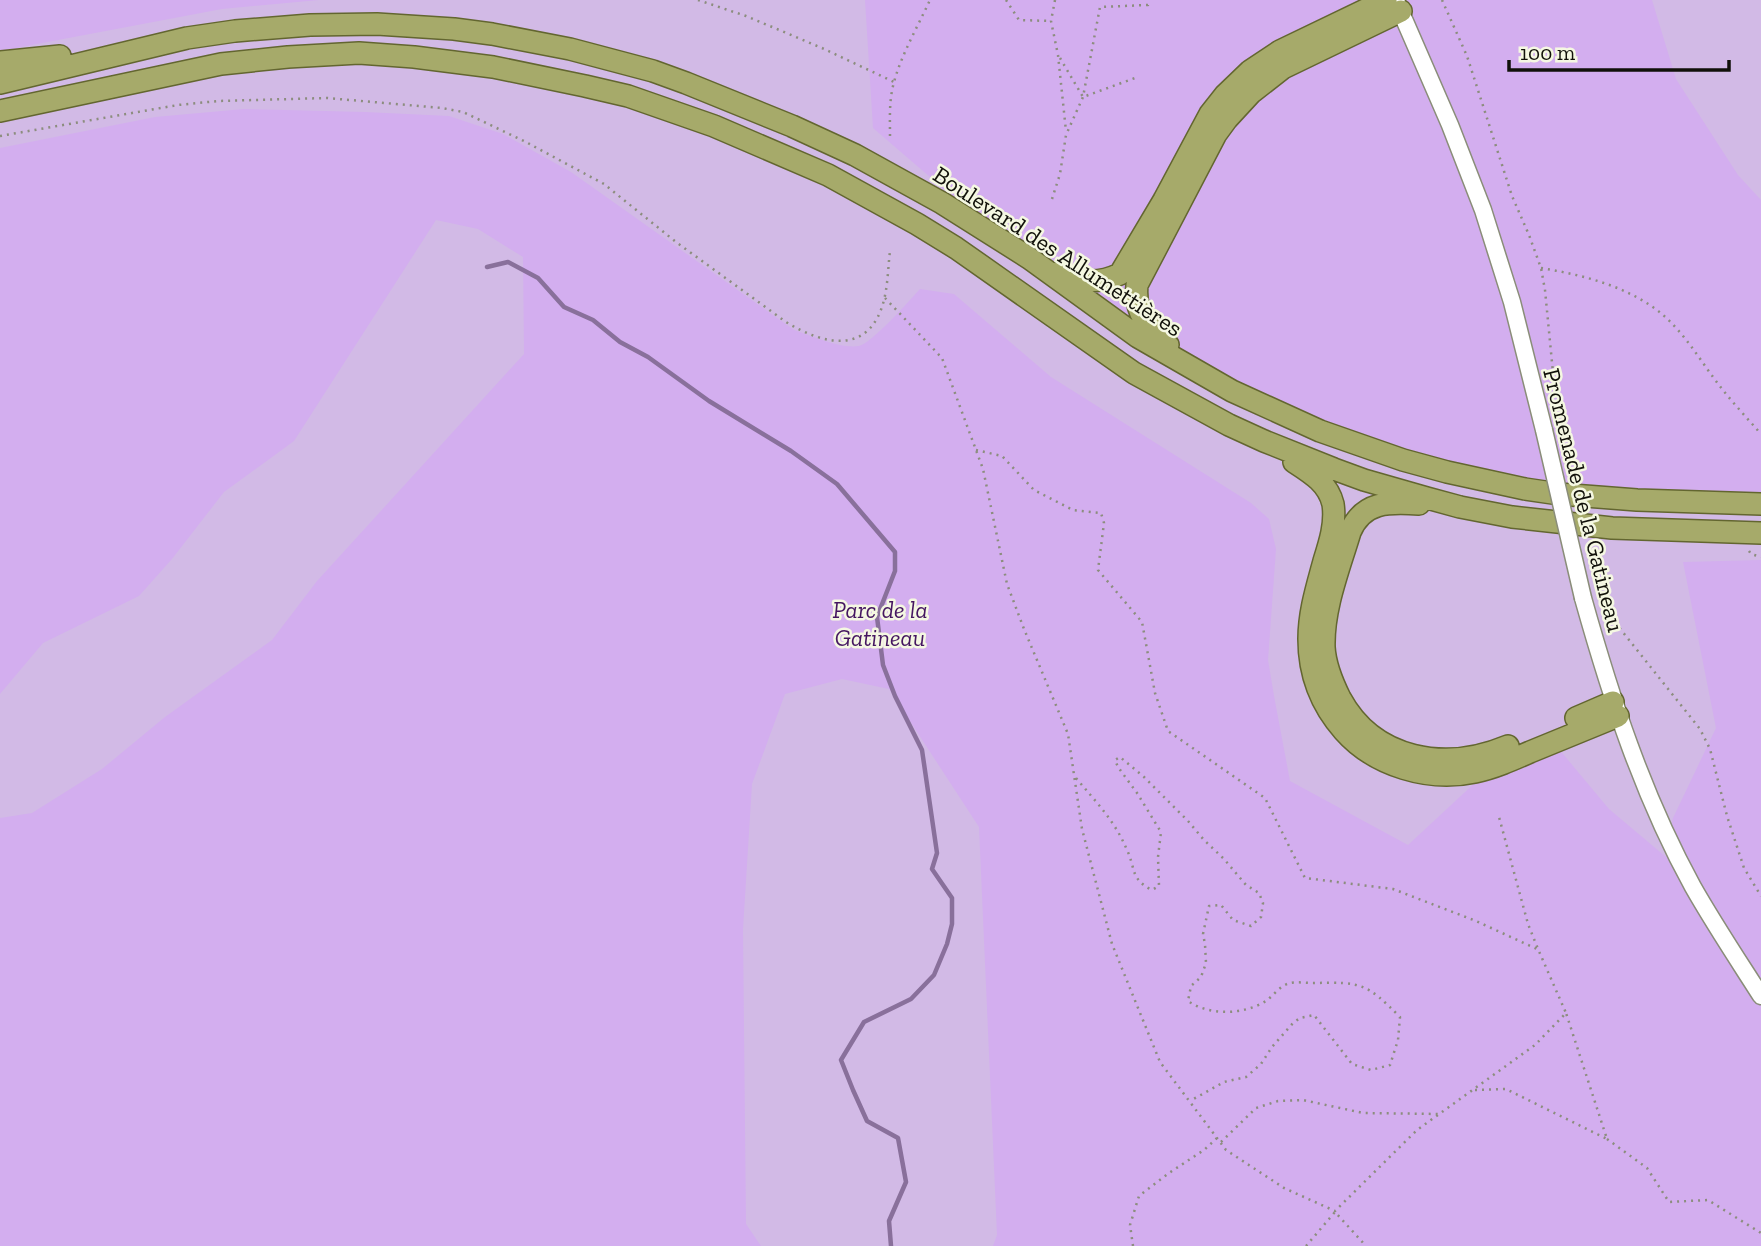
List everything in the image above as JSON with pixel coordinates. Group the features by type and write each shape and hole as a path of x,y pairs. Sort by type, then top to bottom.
{"highway":[{"path":"1029,258 1072,279 1085,282 1109,279 1120,274 1210,114 1225,95 1264,60 1303,39 1394,4"},
{"path":"1195,371 1150,328 1143,319 1136,296 1137,285 1216,134 1251,93 1283,68 1394,4"},
{"name":"Boulevard des Allumettières","path":"0,83 187,38 235,31 335,24 454,29 492,34 617,60 686,83 835,145 933,197 1029,258 1138,337 1195,371 1253,401 1321,431 1403,460 1499,484 1559,494 1637,500 1761,504"},
{"path":"0,62 29,61 187,38"},
{"path":"0,111 221,64 359,53 493,67 628,96 714,125 828,176 956,248 1135,373 1193,407 1264,441 1364,480 1460,507 1532,520 1612,528 1761,533"},
{"path":"1264,441 1316,477 1325,485 1330,495 1333,528 1310,614 1311,668 1327,709 1343,731 1367,752 1389,763 1419,772 1473,773 1498,765 1616,709"},
{"path":"1460,507 1407,503 1382,505 1360,514 1354,522 1327,613 1324,636 1324,651 1331,678 1352,717 1368,733 1408,755 1450,760 1497,751 1616,709"}],"street":[{"name":"Promenade de la Gatineau","path":"1394,4 1450,125 1483,210 1511,302 1591,597 1616,709 1650,798 1694,889 1761,996"}],"path":[{"path":"698,0 746,16 894,82"},
{"path":"890,136 890,106 894,82 930,0"},
{"path":"1006,0 1018,20 1051,21"},
{"path":"1055,0 1051,21 1058,55 1066,135"},
{"path":"1052,199 1066,135 1083,97 1100,7 1147,5 1148,0"},
{"path":"1442,0 1467,56 1504,173 1541,268 1557,414"},
{"path":"1058,55 1083,97"},
{"path":"1083,97 1135,78"},
{"path":"0,136 166,107 218,101 327,98 463,112 604,184 676,242 786,321 801,330 834,342 854,340 869,331 885,298 890,251"},
{"path":"1541,268 1605,283 1624,291 1658,312 1688,342 1720,387 1761,434"},
{"path":"885,298 942,358 982,468 1007,584 1068,734 1082,829 1112,944 1160,1062 1226,1150 1284,1188 1335,1211 1417,1130 1535,1045 1566,1013"},
{"path":"976,450 1002,456 1034,490 1073,510 1101,513 1104,523 1098,570 1142,622 1156,693 1168,731 1265,798 1305,878 1393,889 1476,921 1538,949"},
{"path":"1591,597 1602,607 1700,729 1710,749 1744,868 1761,896"},
{"path":"1074,776 1116,825 1129,852 1135,875 1142,885 1152,890 1159,886 1157,857 1161,832 1118,767 1115,760 1120,757 1188,821 1246,885 1259,892 1263,903 1261,917 1251,926 1233,920 1221,905 1209,906 1203,934 1206,964 1201,977 1191,986 1188,1001 1199,1008 1228,1012 1265,1002 1288,983 1354,984 1369,989 1400,1017 1398,1040 1390,1065 1371,1070 1352,1064 1314,1015 1300,1018 1272,1047 1261,1064 1246,1077 1224,1082 1189,1101"},
{"path":"1499,817 1528,924 1566,1013 1607,1139"},
{"path":"1472,1090 1506,1089 1607,1139 1647,1167 1669,1202 1708,1200 1761,1233"},
{"path":"1221,1143 1255,1108 1278,1101 1303,1100 1363,1113 1439,1114"},
{"path":"1133,1246 1130,1226 1139,1196 1217,1138"},
{"path":"1306,1246 1335,1212 1366,1246"}],"green space":[{"name":"Parc de la Gatineau","path":"0,0 1761,0 1761,1246 0,1246"},
{"path":"0,0 319,0 222,9 0,53"},
{"path":"865,0 1652,0 1676,79 1738,175 1761,200 1761,502 1547,496 1283,412 1171,350 1047,255 952,196 873,128"},
{"path":"244,109 449,116 503,134 571,172 794,330 835,344 859,346 865,343 920,289 954,294 1051,377 1251,503 1269,519 1276,549 1268,660 1290,781 1408,845 1478,780 1558,748 1609,809 1666,857 1673,818 1716,728 1683,562 1761,560 1761,1246 993,1246 997,1235 979,827 889,689 842,679 785,694 752,784 743,929 746,1224 761,1246 0,1246 0,818 32,813 102,769 165,717 272,640 317,581 524,354 523,257 478,229 436,220 294,441 224,492 172,559 139,596 43,643 0,694 0,148 155,117"}],"waterway":[{"path":"487,267 508,262 538,278 564,307 593,320 620,342 648,357 709,401 791,451 837,484 895,552 895,571 877,617 883,665 922,750 937,853 932,869 952,898 952,924 934,975 911,999 864,1022 841,1060 867,1121 898,1138 906,1182 889,1221 891,1246"}]}
